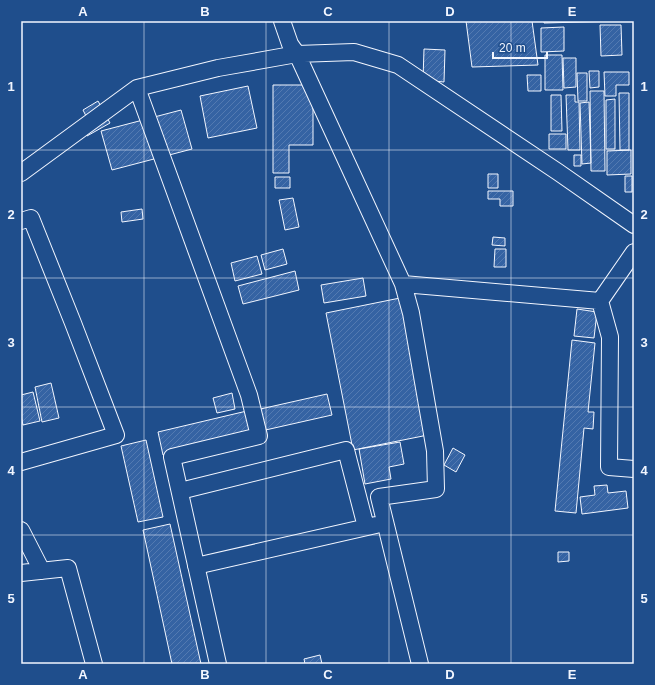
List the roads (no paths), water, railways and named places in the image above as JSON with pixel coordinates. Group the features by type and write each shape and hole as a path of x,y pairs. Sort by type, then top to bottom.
{"street":[{"path":"282,21 290,44 297,54 403,284 410,313 435,451 436,489 379,497 420,664"},
{"path":"21,172 137,88 218,68 297,54 354,52 398,64 634,225"},
{"path":"137,88 250,395 259,436 172,457 218,664"},
{"path":"21,221 31,218 116,436 21,462"},
{"path":"600,301 634,252"},
{"path":"403,284 600,301"},
{"path":"600,301 610,337 609,468 634,469"},
{"path":"180,491 346,450 366,527"},
{"path":"196,566 386,522"},
{"path":"21,530 42,571"},
{"path":"21,573 68,568 94,664"}]}
